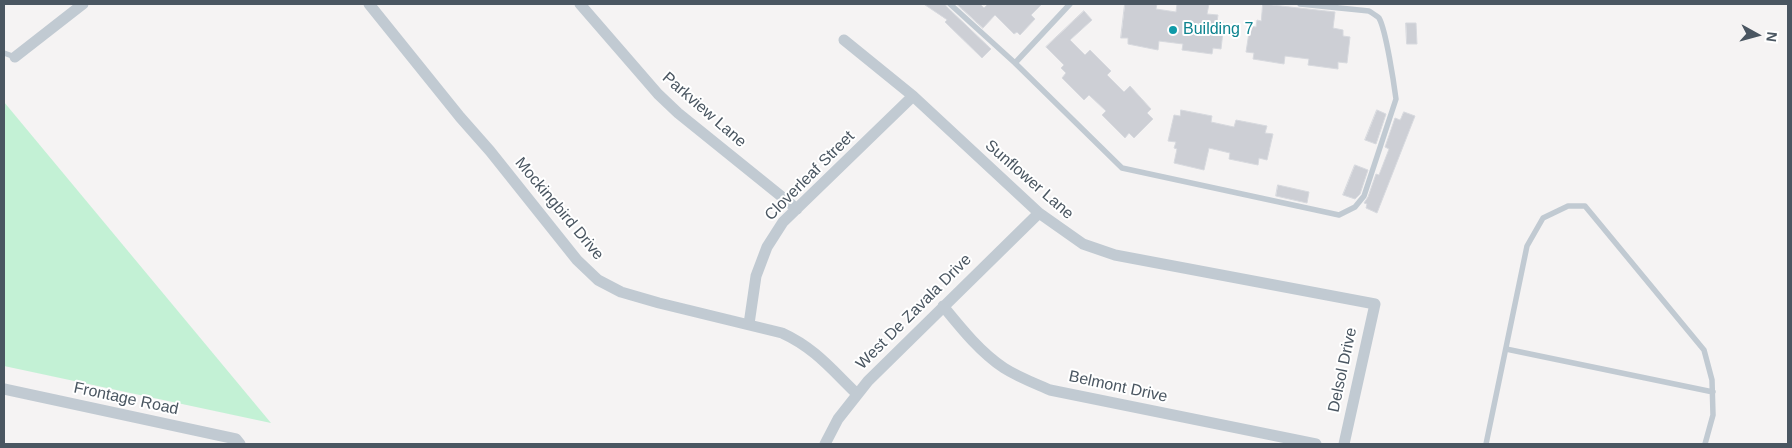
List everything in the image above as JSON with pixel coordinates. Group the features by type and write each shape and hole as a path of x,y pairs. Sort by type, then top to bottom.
{"street":[{"path":"9,55 83,4"},
{"name":"Mockingbird Drive","path":"369,4 460,118 490,151 576,260 598,280 621,292 659,303 782,333 811,348 857,394"},
{"name":"Parkview Lane","path":"580,4 658,94 678,113 797,209"},
{"name":"Sunflower Lane","path":"844,40 913,96 1039,213 1083,244 1115,255 1375,304"},
{"name":"Cloverleaf Street","path":"749,324 756,276 767,247 783,222 913,96"},
{"name":"West De Zavala Drive","path":"825,444 838,420 857,394 943,306 1039,213"},
{"name":"Delsol Drive","path":"1344,444 1375,304"},
{"name":"Belmont Drive","path":"943,306 969,338 1003,367 1024,379 1050,390 1316,444"},
{"name":"Frontage Road","path":"4,389 236,439 240,444"}],"lane":[{"path":"950,4 1015,63 1122,168 1340,215 1355,207 1364,196 1396,99 1395,88 1378,17 1370,11 1300,4"},
{"path":"1015,63 1070,4"},
{"path":"1486,444 1527,246 1543,218 1568,206 1585,206 1704,350 1712,380 1713,392 1713,415 1704,444"},
{"path":"1506,349 1713,392"}],"green space":[{"path":"4,102 271,423 4,366"}],"building":[{"path":"924,4 945,4 991,49 982,58 945,22 947,20"},
{"path":"957,4 980,4 984,8 988,4 1042,4 1031,15 1035,19 1020,35 1017,32 1014,34 995,15 983,28"},
{"name":"Building 7","path":"1125,4 1157,4 1156,9 1176,12 1177,4 1209,4 1207,14 1218,15 1217,22 1224,23 1221,49 1213,48 1212,54 1182,50 1183,44 1159,41 1158,50 1128,44 1128,38 1121,38"},
{"path":"1263,4 1335,12 1333,28 1343,30 1343,36 1350,37 1347,63 1338,62 1338,69 1308,65 1309,59 1285,56 1284,64 1253,59 1254,53 1246,52 1250,26 1256,27 1257,20 1261,21"},
{"path":"1084,11 1092,20 1070,40 1085,55 1090,50 1111,71 1107,75 1124,92 1130,86 1151,109 1147,113 1153,119 1134,138 1129,133 1125,138 1102,115 1106,111 1089,95 1084,100 1062,78 1066,73 1061,68 1064,65 1046,47"},
{"path":"1406,23 1416,23 1417,44 1407,44"},
{"path":"1181,110 1212,116 1211,122 1234,127 1236,120 1267,126 1265,133 1273,134 1267,160 1259,158 1258,165 1229,159 1230,153 1209,148 1204,170 1174,163 1177,149 1174,148 1176,142 1168,141 1174,115 1180,116"},
{"path":"1377,110 1386,114 1376,144 1365,140"},
{"path":"1404,112 1415,116 1377,213 1366,208 1367,204 1364,203 1376,174 1379,175 1389,149 1385,147 1395,118 1400,120"},
{"path":"1355,165 1368,170 1360,194 1355,199 1343,195"},
{"path":"1278,185 1309,192 1307,203 1276,196"}],"place":[{"name":"Building 7","path":"1173,30"}]}
